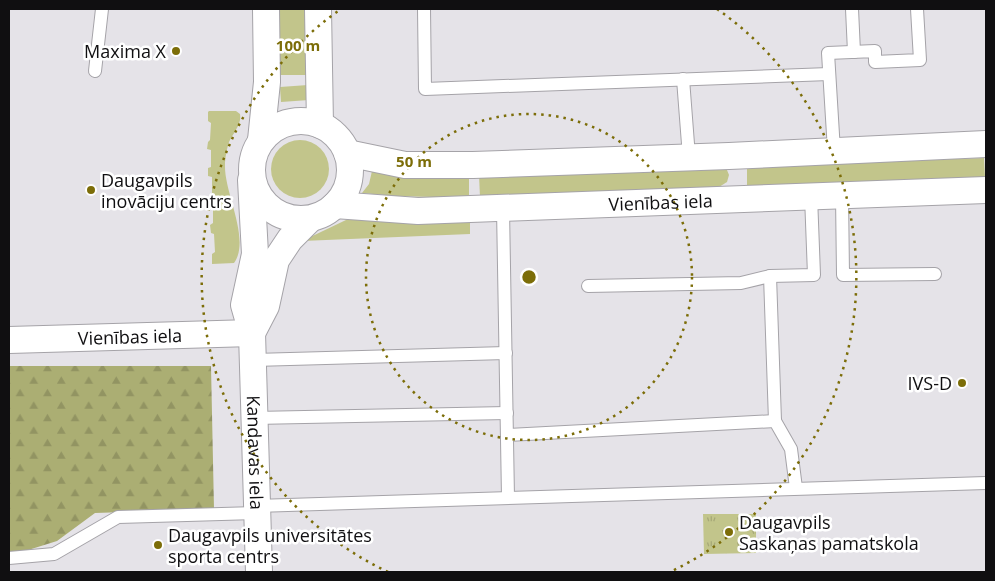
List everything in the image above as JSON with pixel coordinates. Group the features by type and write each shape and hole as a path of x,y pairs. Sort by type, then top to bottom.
{"street":[{"name":"Kandavas iela","path":"262,140 268,82 266,9"},
{"path":"318,9 320,125"},
{"name":"Kandavas iela","path":"252,333 266,306 276,260 290,239 309,220 335,205 344,194 349,181 350,167 347,153 341,141 332,132 320,125 304,121 288,122 274,129 262,140 254,155 252,180 255,254 244,305 252,333 258,572"},
{"path":"347,153 405,165 482,164 729,156 986,144"},
{"path":"728,199 736,184 736,167 729,156"},
{"path":"252,180 256,193 276,212 291,218 309,220"},
{"name":"Vienības iela","path":"335,205 418,211 986,190"},
{"name":"Vienības iela","path":"9,340 252,333"}],"lane":[{"path":"95,71 102,9"},
{"path":"424,9 425,89 829,74"},
{"path":"852,9 854,52"},
{"path":"834,151 828,53 875,51 876,62 920,60 917,9"},
{"path":"682,79 689,157"},
{"path":"842,195 843,275 935,274"},
{"path":"588,286 741,283 770,276 814,275 811,196"},
{"path":"503,209 508,497"},
{"path":"770,276 775,421 791,449 796,488"},
{"path":"253,360 506,353"},
{"path":"254,418 507,413"},
{"path":"507,435 775,421"},
{"path":"9,558 54,554 118,517 508,497 986,483"}],"green space":[{"path":"278,9 307,9 308,75 280,75"},
{"path":"308,85 309,100 281,102 280,87"},
{"path":"209,111 236,111 240,114 238,125 229,142 225,162 228,189 236,216 240,242 234,263 212,264 212,254 215,252 214,234 211,233 210,225 213,223 213,205 209,204 209,198 212,196 212,177 208,176 208,168 211,167 211,150 207,149 210,140 211,123 208,121"},
{"path":"294,140 306,140 321,148 329,163 329,175 321,190 306,198 294,198 279,190 271,175 271,163 279,148"},
{"path":"984,158 985,178 747,187 747,166"},
{"path":"720,166 727,170 729,175 727,182 719,187 480,197 479,175"},
{"path":"372,171 469,175 469,198 362,193 369,184"},
{"path":"362,216 470,220 470,234 302,241 346,220"},
{"path":"9,366 211,366 214,509 95,513 57,541 9,556"},
{"path":"703,514 756,514 756,553 704,554"}],"place":[{"name":"Maxima X","path":"176,51"},
{"name":"Daugavpils inovāciju centrs","path":"91,190"},
{"name":"IVS-D","path":"962,383"},
{"name":"Daugavpils Saskaņas pamatskola","path":"729,532"},
{"name":"Daugavpils universitātes sporta centrs","path":"158,545"}]}
